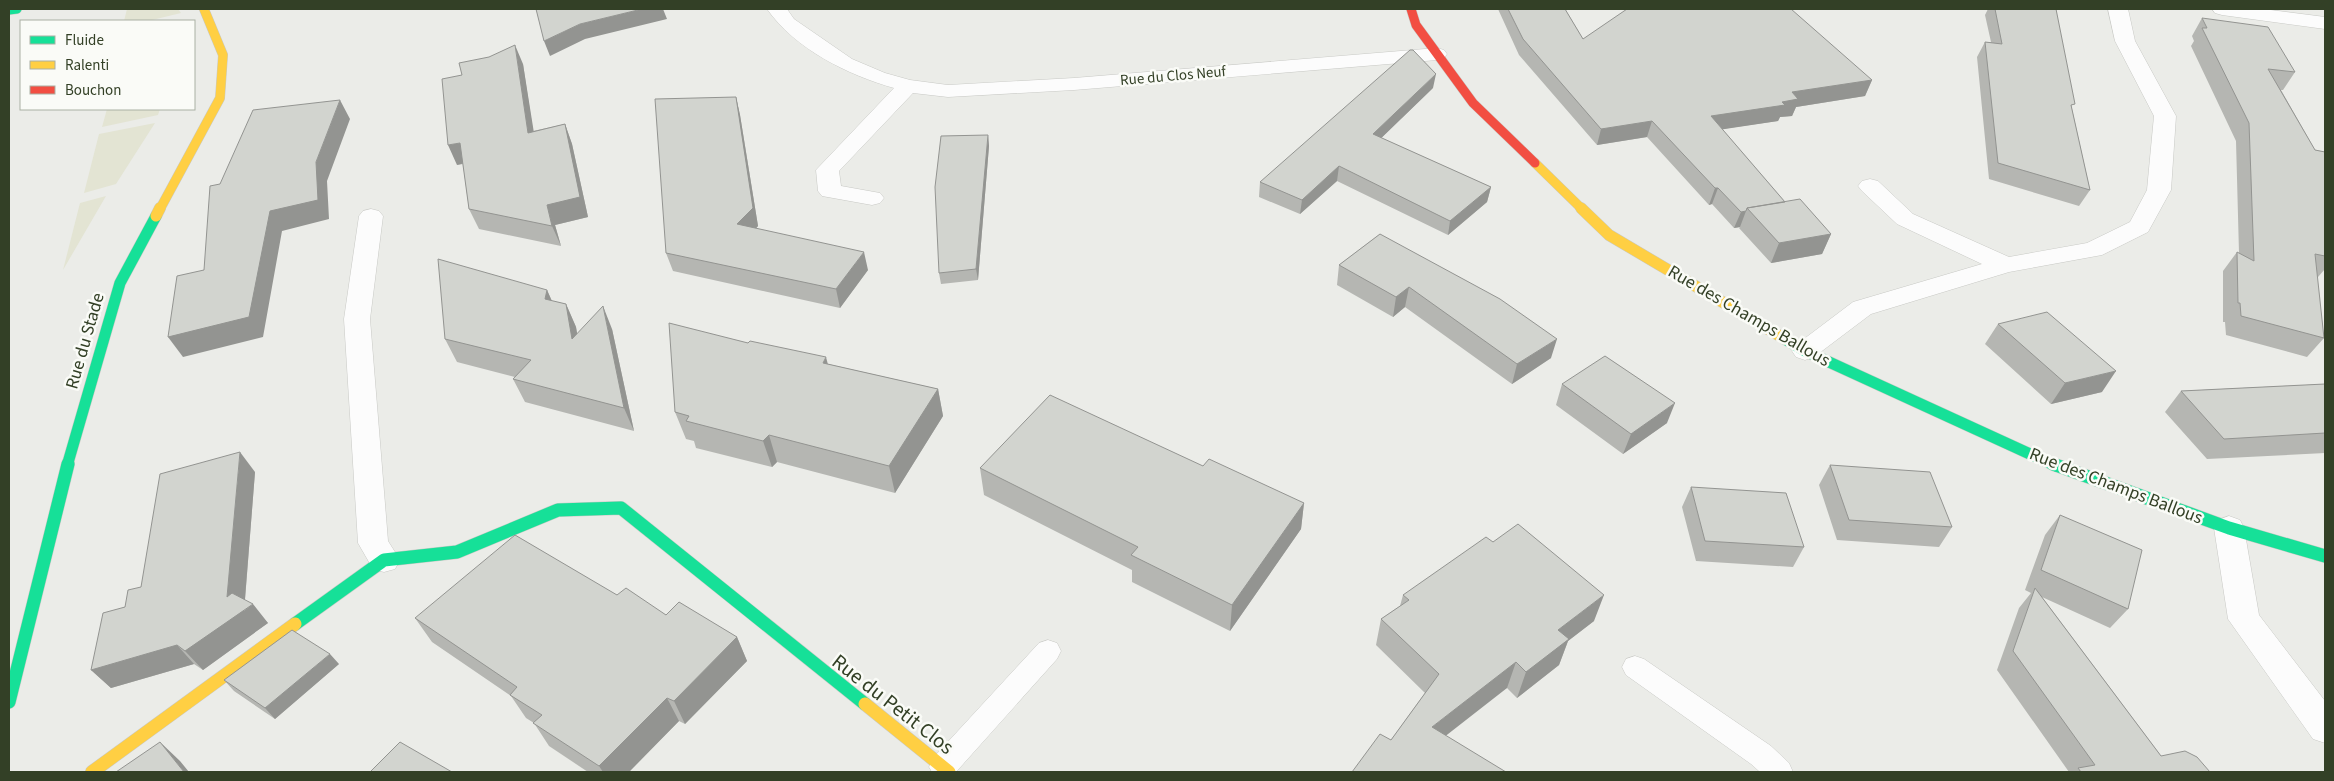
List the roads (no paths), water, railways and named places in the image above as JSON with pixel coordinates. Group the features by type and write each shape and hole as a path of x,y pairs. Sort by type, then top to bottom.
{"street":[{"path":"9,10 17,9"},
{"name":"Rue du Stade","path":"9,702 59,494 120,283 220,98 223,55 204,9"},
{"name":"Rue du Clos Neuf","path":"777,9 787,23 845,63 878,77 908,86 948,91 1064,84 1437,54"},
{"name":"Rue des Champs Ballous","path":"1411,9 1416,25 1473,103 1609,235 1805,351 2070,472 2228,528 2325,556"},
{"path":"1805,351 1862,308 2006,265 2093,250 2140,227 2159,190 2165,116 2124,41 2118,9"},
{"path":"2222,9 2325,23"},
{"path":"872,198 830,191 827,170 908,86"},
{"path":"1870,186 1905,220 2006,265"},
{"path":"92,772 384,560 373,543 356,319 371,216"},
{"name":"Rue du Petit Clos","path":"384,560 457,552 558,510 621,508 946,770"},
{"path":"2228,528 2244,620 2325,728"}],"lane":[{"path":"946,770 1048,651"},
{"path":"1635,667 1761,754 1779,772"}]}
